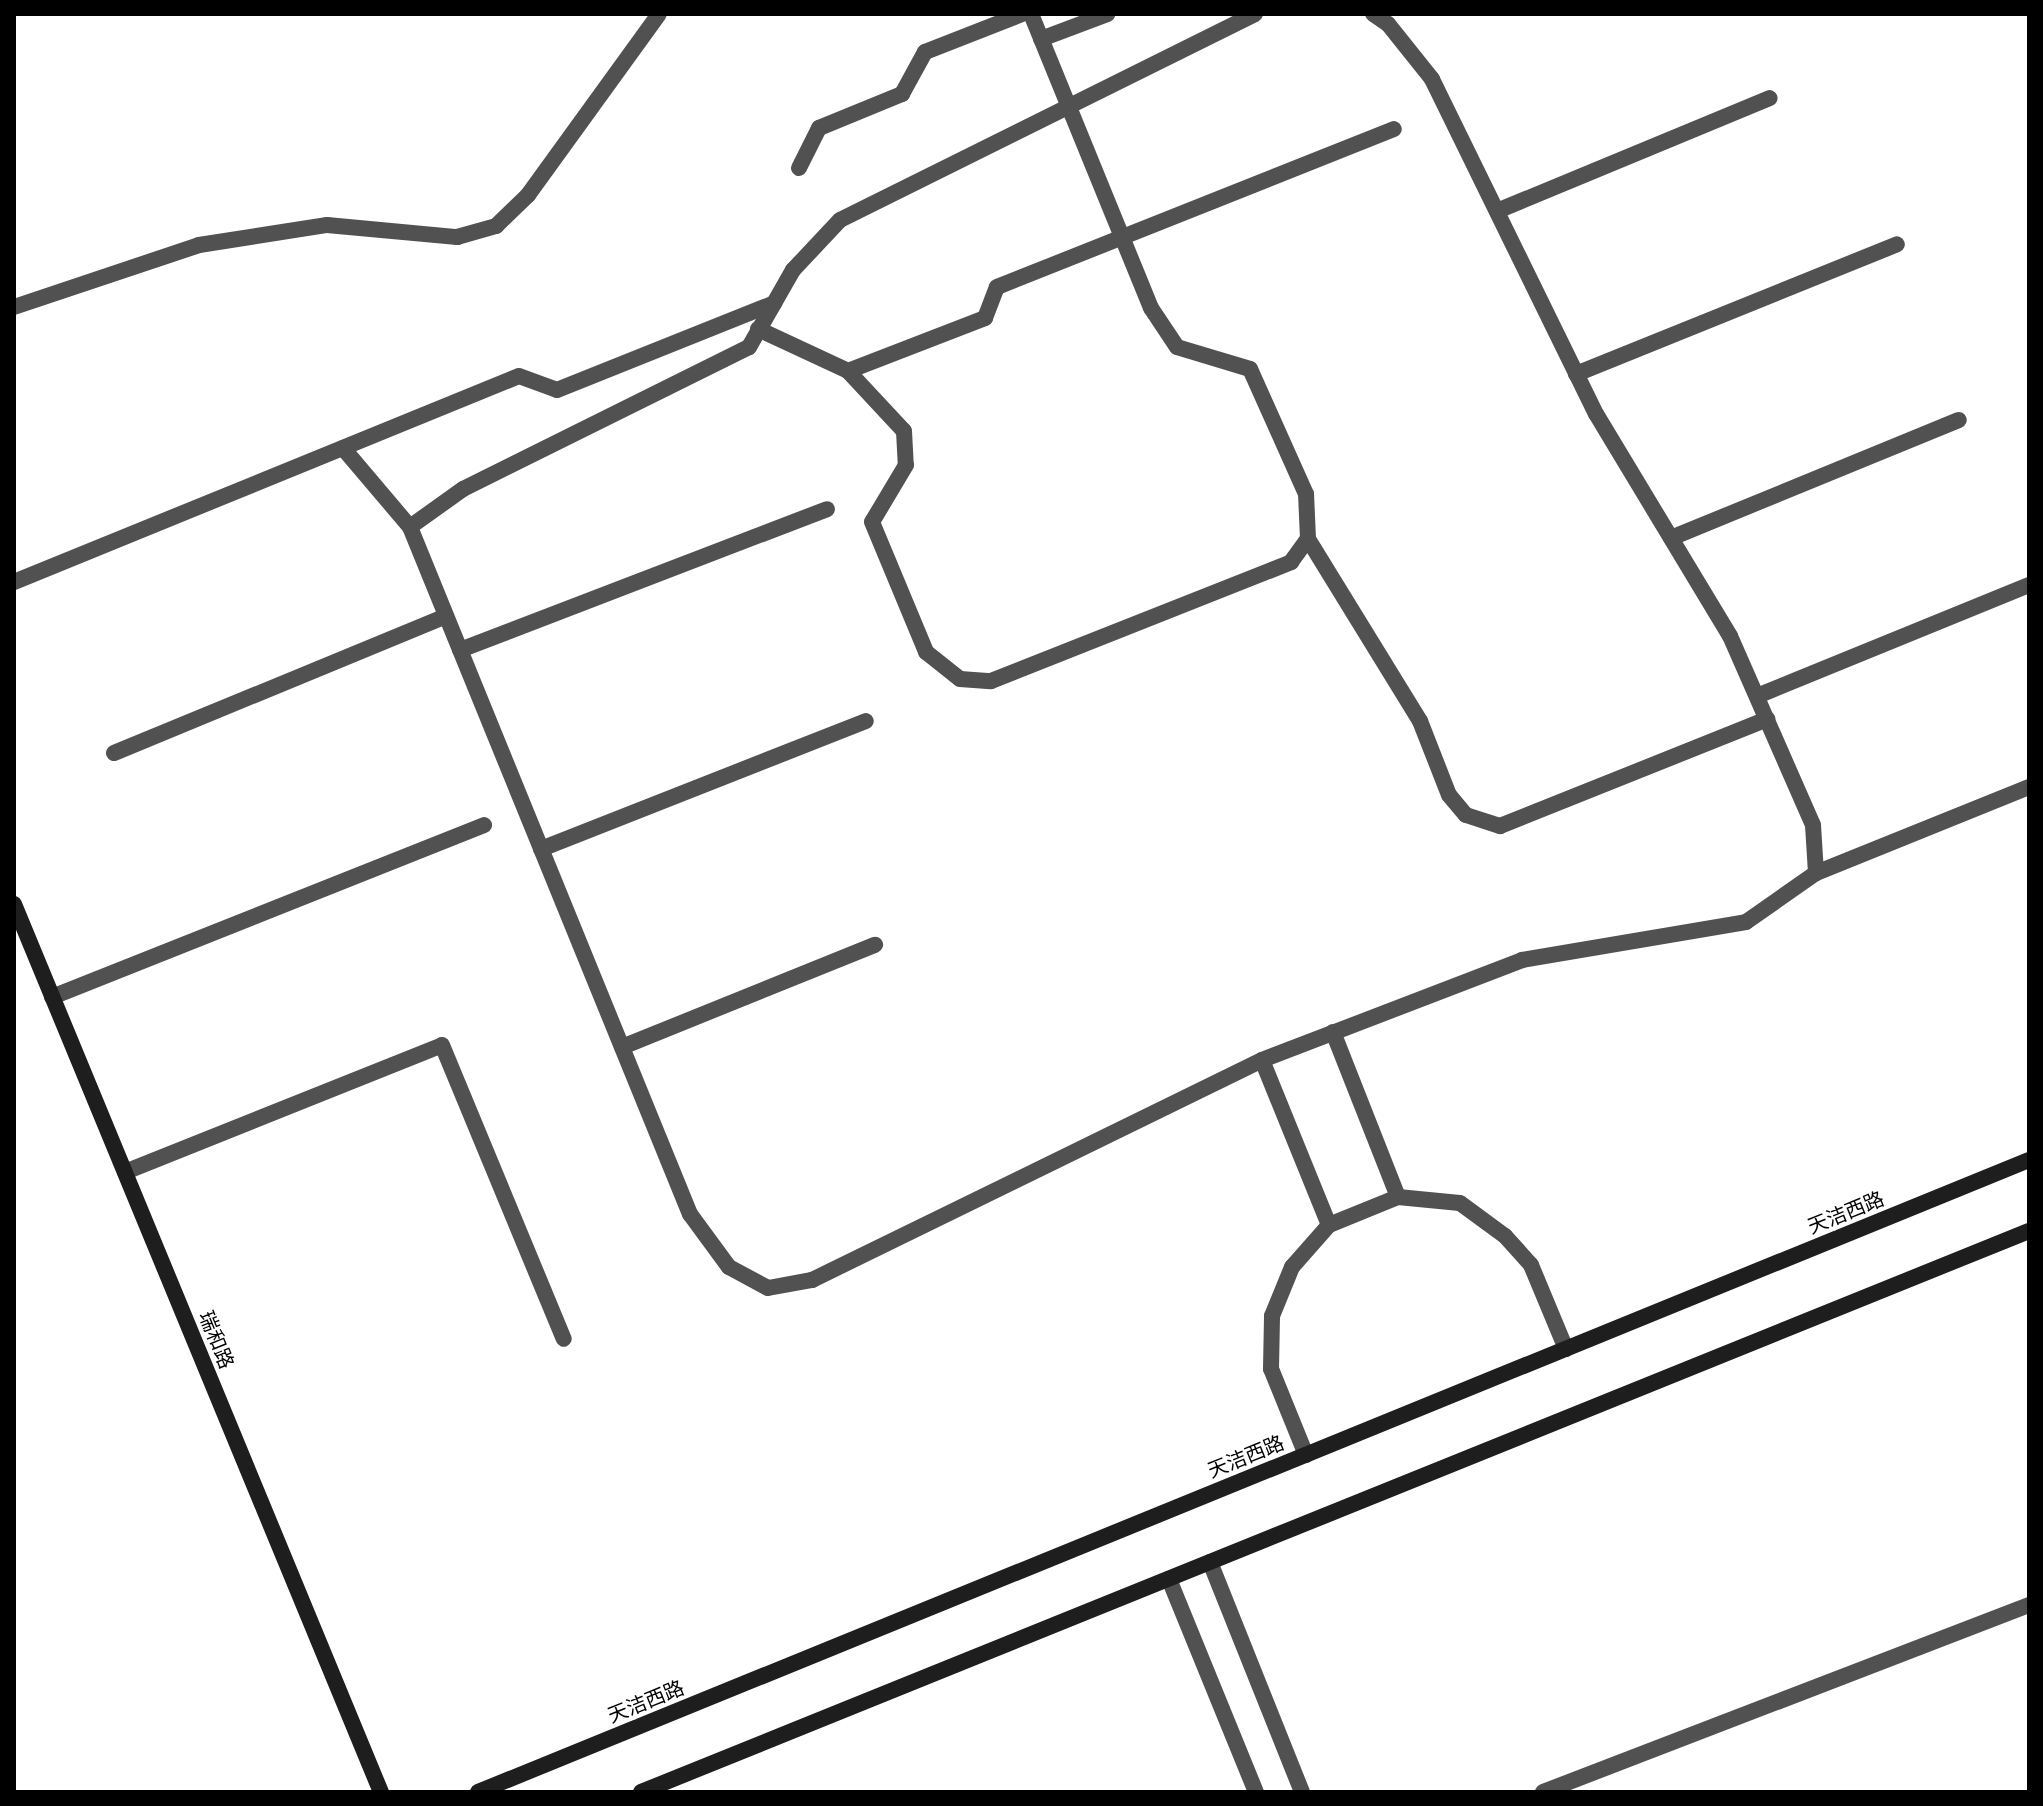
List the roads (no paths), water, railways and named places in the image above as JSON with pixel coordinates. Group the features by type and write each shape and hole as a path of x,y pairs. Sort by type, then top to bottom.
{"main road":[{"name":"瑞和路","path":"14,904 381,1792"},
{"name":"天洁西路","path":"478,1792 2029,1160"},
{"path":"641,1792 2029,1231"}],"street":[{"path":"14,307 199,245 327,225 457,237 496,226 528,195 659,14"},
{"path":"799,168 819,128 902,94 925,52 1022,14"},
{"path":"1031,14 1151,308 1177,347 1250,369 1306,494 1308,539 1420,721 1449,795 1466,815 1500,826 1767,719"},
{"path":"1041,39 1107,14"},
{"path":"410,527 463,489 749,347 793,270 840,220 1067,103 1255,14"},
{"path":"1373,14 1388,24 1432,79 1576,374 1730,636 1813,825 1816,873"},
{"path":"1497,211 1770,98"},
{"path":"848,371 985,318 997,287 1394,129"},
{"path":"1576,374 1897,244"},
{"path":"14,582 519,376 557,390 774,303"},
{"path":"758,329 848,371 904,431 906,465 872,522 926,652 960,679 991,681 1291,562 1308,539"},
{"path":"1671,538 1959,420"},
{"path":"343,448 410,527 690,1214 729,1267 768,1288 812,1280 1262,1060 1522,960 1746,922 1816,873 2029,787"},
{"path":"460,650 827,509"},
{"path":"1757,696 2029,585"},
{"path":"114,753 446,616"},
{"path":"541,849 866,721"},
{"path":"52,997 484,825"},
{"path":"622,1047 875,945"},
{"path":"1333,1032 1398,1197"},
{"path":"125,1172 442,1045 564,1339"},
{"path":"1262,1060 1329,1225"},
{"path":"1306,1455 1271,1369 1272,1316 1292,1267 1329,1225 1398,1197 1460,1203 1505,1236 1531,1265 1566,1349"},
{"path":"1210,1562 1302,1792"},
{"path":"1169,1579 1256,1792"},
{"path":"1543,1792 2029,1605"}]}
